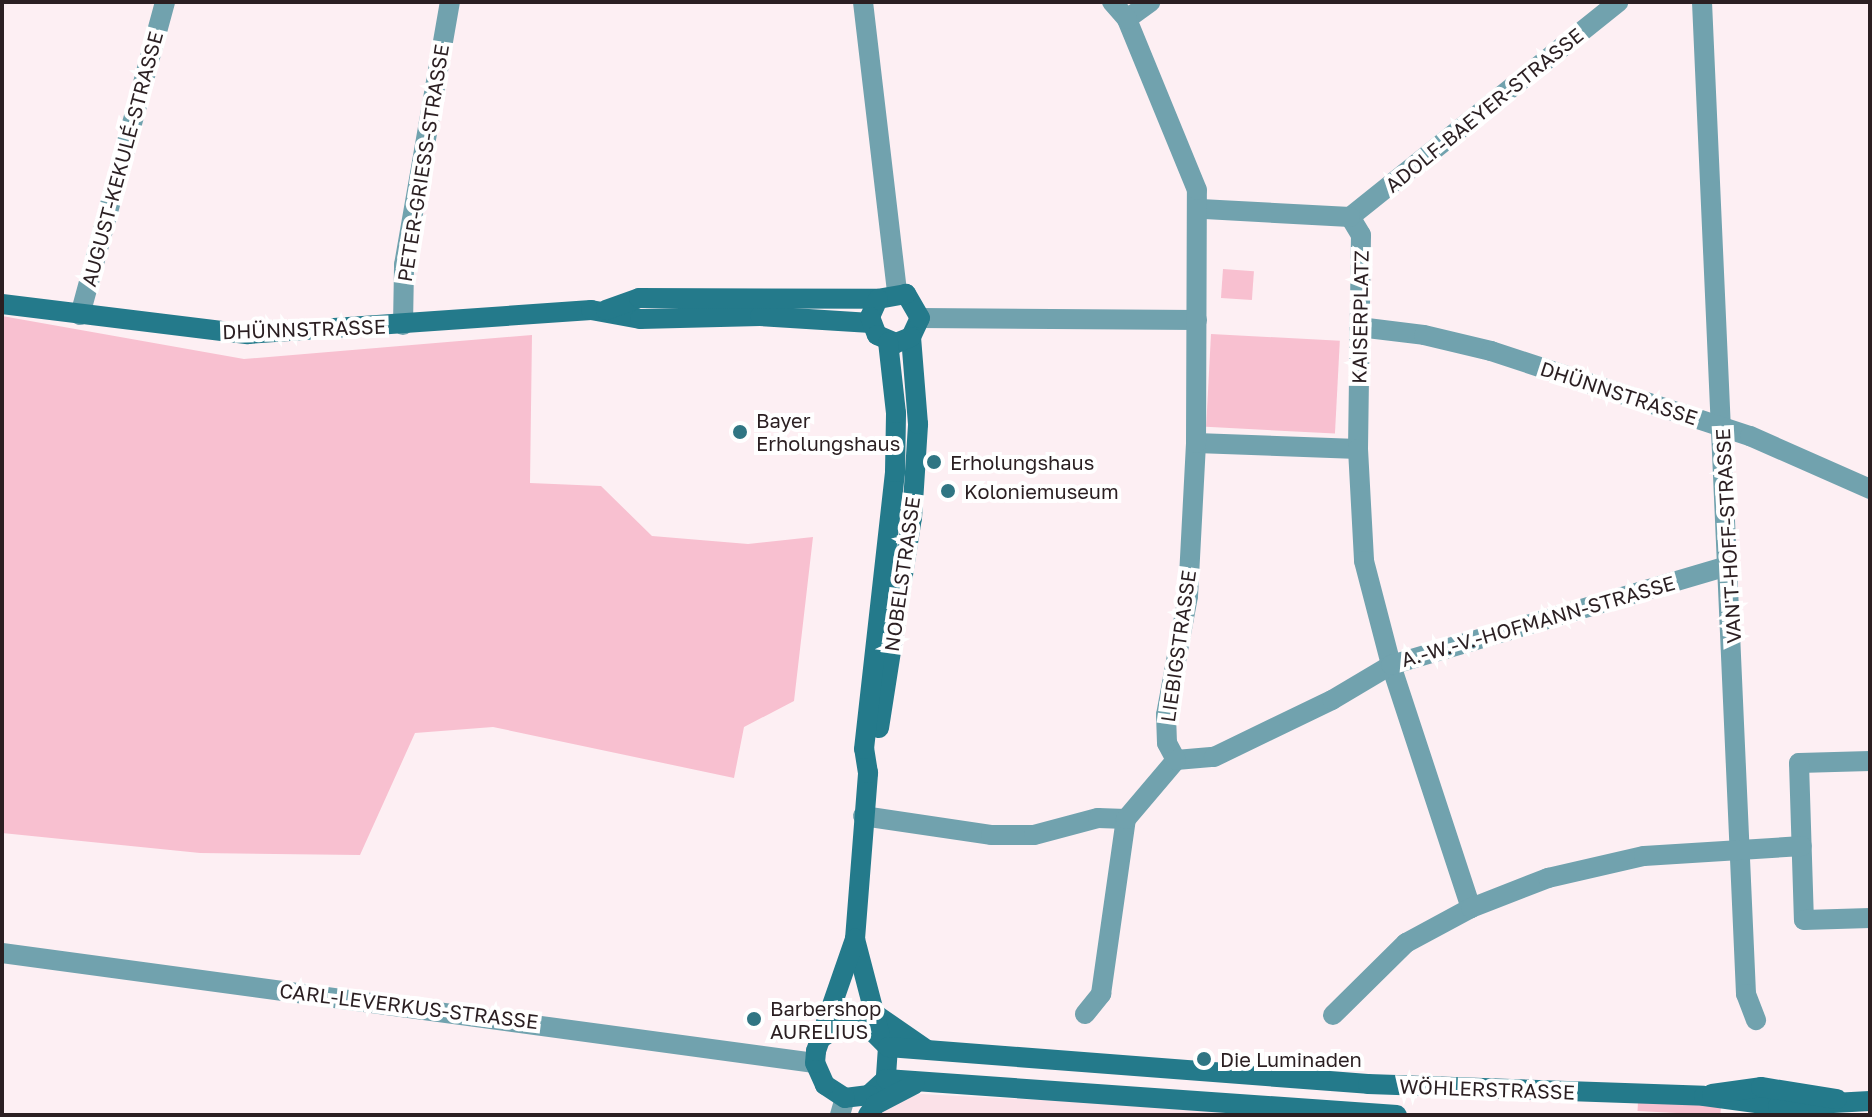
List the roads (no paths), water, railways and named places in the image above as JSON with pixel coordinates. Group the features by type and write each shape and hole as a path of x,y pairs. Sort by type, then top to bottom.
{"main road":[{"name":"DHÜNNSTRASSE","path":"2,304 248,334 606,310 639,298 887,295"},
{"path":"911,337 888,342 871,323 887,295 914,300 920,318"},
{"name":"DHÜNNSTRASSE","path":"606,310 640,319 760,316 871,323"},
{"name":"NOBELSTRASSE","path":"820,1039 855,939 868,773 876,751 912,518 918,424 911,337 920,318"},
{"name":"NOBELSTRASSE","path":"868,773 864,749 895,472 896,413 888,342"},
{"name":"NOBELSTRASSE","path":"855,939 881,1032"},
{"path":"881,1032 886,1079 869,1095 843,1106 825,1085 815,1063 820,1039 849,1024 881,1032 932,1054"},
{"name":"WÖHLERSTRASSE","path":"881,1032 932,1054 1512,1092 1704,1096 1761,1087 1815,1092 1841,1101 1870,1101"},
{"name":"WÖHLERSTRASSE","path":"886,1079 915,1084 1397,1115"},
{"path":"868,1115 875,1105 915,1084"}],"street":[{"name":"AUGUST-KEKULÉ-STRASSE","path":"80,315 165,2"},
{"name":"PETER-GRIESS-STRASSE","path":"403,325 404,265 450,2"},
{"path":"863,2 887,295"},
{"path":"1112,2 1127,19 1190,164 1200,209 1196,443 1358,449 1364,561 1391,665 1471,908"},
{"path":"1127,19 1150,2"},
{"name":"ADOLF-BAEYER-STRASSE","path":"1350,217 1618,2"},
{"name":"VAN'T-HOFF-STRASSE","path":"1702,2 1743,850 1746,994 1756,1020"},
{"path":"1200,209 1350,217"},
{"name":"KAISERPLATZ","path":"1350,217 1361,235 1358,449"},
{"path":"920,318 1197,320"},
{"name":"DHÜNNSTRASSE","path":"1359,327 1424,335 1491,351 1722,427 1870,489"},
{"name":"LIEBIGSTRASSE","path":"1176,760 1167,743 1166,715 1188,596 1196,443"},
{"name":"A.-W.-V.-HOFMANN-STRASSE","path":"1176,760 1214,757 1332,700 1391,665 1730,565"},
{"path":"1085,1014 1101,994 1126,819 1176,760"},
{"path":"1870,761 1799,763 1804,920 1870,918"},
{"path":"863,816 991,835 1034,835 1098,818 1126,819"},
{"path":"1333,1015 1406,943 1471,908 1548,878 1644,856 1802,846"},
{"name":"CARL-LEVERKUS-STRASSE","path":"2,953 663,1039 815,1063"}],"place":[{"name":"Bayer Erholungshaus","path":"740,432"},
{"name":"Erholungshaus","path":"934,462"},
{"name":"Koloniemuseum","path":"948,491"},
{"name":"Barbershop AURELIUS","path":"754,1019"},
{"name":"Die Luminaden","path":"1204,1059"}]}
